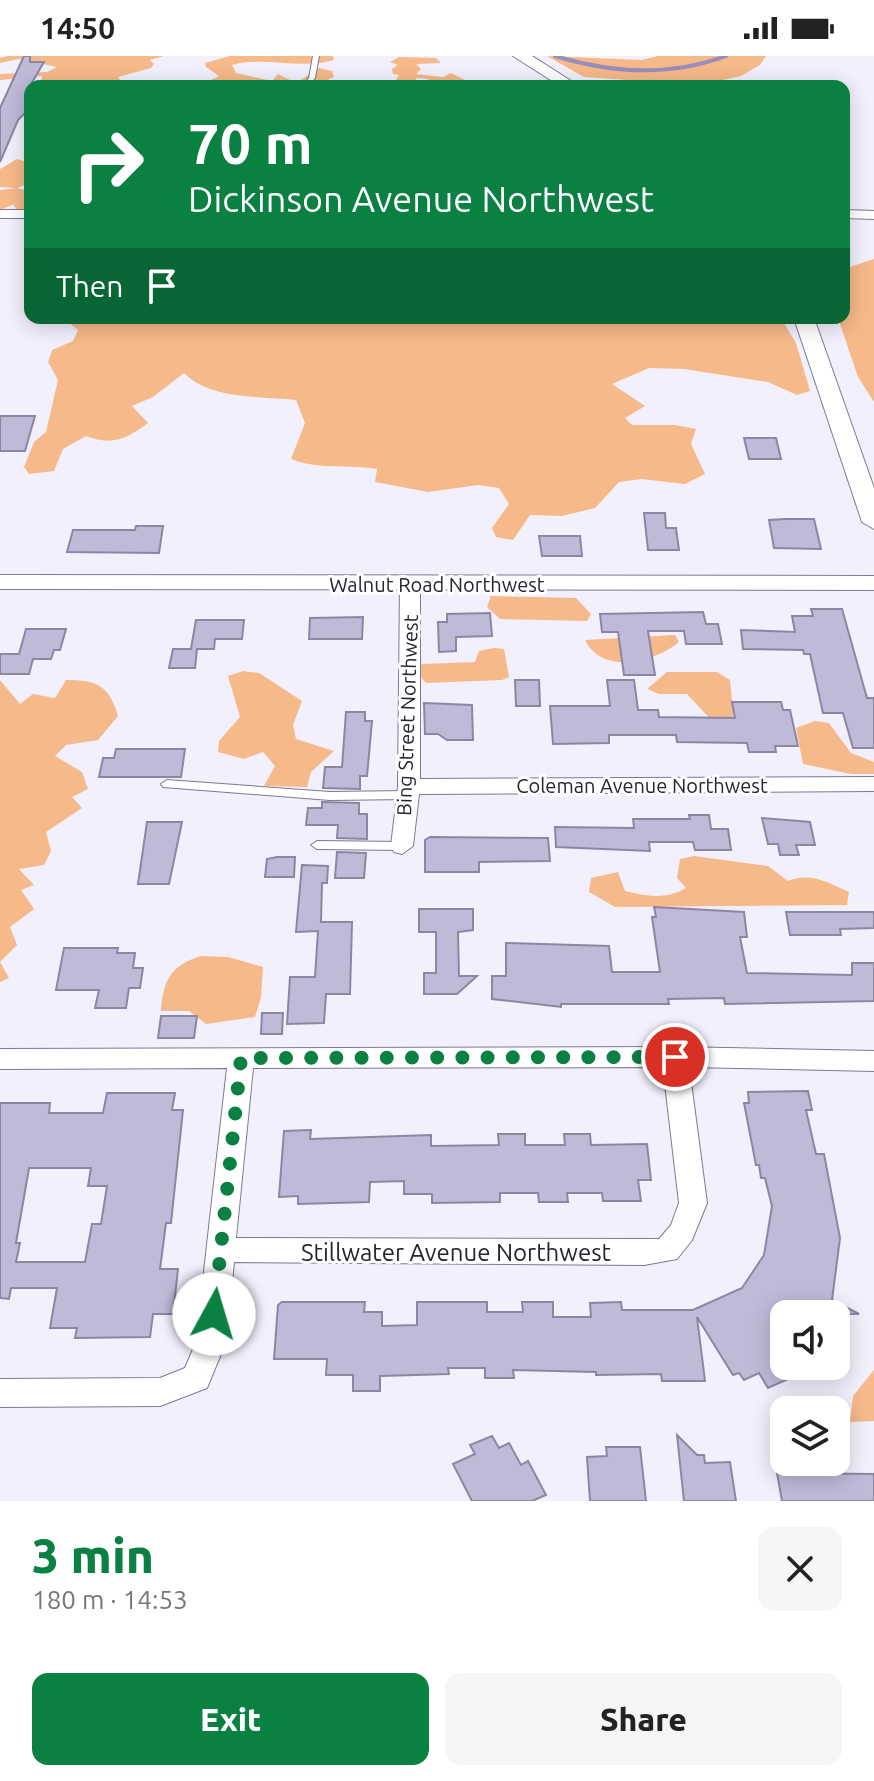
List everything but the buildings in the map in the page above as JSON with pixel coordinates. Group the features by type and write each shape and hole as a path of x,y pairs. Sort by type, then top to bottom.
{"street":[{"path":"521,56 561,80"},
{"path":"0,214 24,214"},
{"path":"850,214 874,215"},
{"path":"806,324 874,522"},
{"name":"Walnut Road Northwest","path":"0,582 874,583"},
{"name":"Bing Street Northwest","path":"402,846 409,791 410,584"},
{"name":"Coleman Avenue Northwest","path":"409,791 874,784"},
{"path":"0,1059 675,1057 874,1061"},
{"name":"Stillwater Avenue Northwest","path":"221,1250 644,1253 667,1250 682,1232 693,1203 675,1057"},
{"path":"0,1393 160,1392 196,1378 211,1342 241,1058"}],"lane":[{"path":"310,80 316,56"},
{"path":"167,784 330,796 409,791"},
{"path":"317,845 402,846"}],"shaded area":[{"path":"164,56 150,60 154,64 151,68 118,77 120,80 42,80 42,76 0,80 0,74 47,72 57,67 19,59 0,63 0,58"},
{"path":"230,56 333,56 334,60 232,65 236,73 268,80 211,80 219,76 205,63"},
{"path":"547,56 642,60 658,56 766,56 760,65 741,76 723,80 584,77"},
{"path":"399,57 436,58 441,63 416,64 421,69 416,74 443,77 451,73 465,80 396,80 399,75 393,74 392,69 398,65 390,62"},
{"path":"319,68 332,71 334,77 301,80"},
{"path":"278,74 290,80 273,80"},
{"path":"17,159 24,161 24,185 17,188 24,190 24,210 13,205 19,202 0,210 0,190 16,188 0,187 0,169"},
{"path":"874,259 874,402 858,377 840,324 850,324 850,267"},
{"path":"71,324 785,324 796,343 810,391 797,395 768,382 684,369 649,368 612,384 645,406 625,418 632,425 675,425 696,429 691,444 705,474 685,484 641,479 619,482 595,508 562,516 530,515 513,540 496,537 492,528 509,504 499,488 478,485 428,492 375,482 377,469 312,464 291,459 305,423 296,400 222,392 195,382 184,373 153,397 132,406 148,423 140,429 126,437 111,440 86,436 63,449 54,471 29,474 24,467 34,442 46,432 58,380 48,362 52,350 73,341 78,330"},
{"path":"491,596 576,598 591,614 587,621 500,619 487,607"},
{"path":"675,635 679,642 669,649 630,662 604,658 593,651 585,640"},
{"path":"504,649 509,677 502,680 426,683 416,672 422,664 475,662 479,651"},
{"path":"243,671 259,673 302,701 293,725 296,739 334,751 311,772 307,787 264,786 275,766 263,752 244,759 218,752 219,741 240,717 228,676"},
{"path":"667,672 717,672 730,680 734,721 715,724 687,694 659,694 647,689"},
{"path":"0,680 20,704 33,694 55,698 66,680 94,683 106,691 118,716 98,740 66,745 55,756 82,772 88,789 72,797 82,808 46,832 51,851 44,865 19,869 34,885 21,890 34,909 10,927 17,945 0,962"},
{"path":"815,721 829,723 851,753 874,762 874,774 851,774 803,764 796,728"},
{"path":"694,856 768,866 788,881 796,878 819,879 849,892 847,905 615,907 589,892 591,878 618,872 625,891 656,896 679,892 686,888 677,878 680,859"},
{"path":"201,956 228,957 263,967 261,997 255,1017 206,1024 189,1011 161,1011 170,975 182,964"},
{"path":"0,962 9,978 0,982"},
{"path":"874,1370 874,1421 850,1422 853,1396"}],"waterway":[{"path":"555,56 597,66 640,70 684,67 726,56"}],"route":[{"path":"214,1314 241,1058 675,1057"}]}
